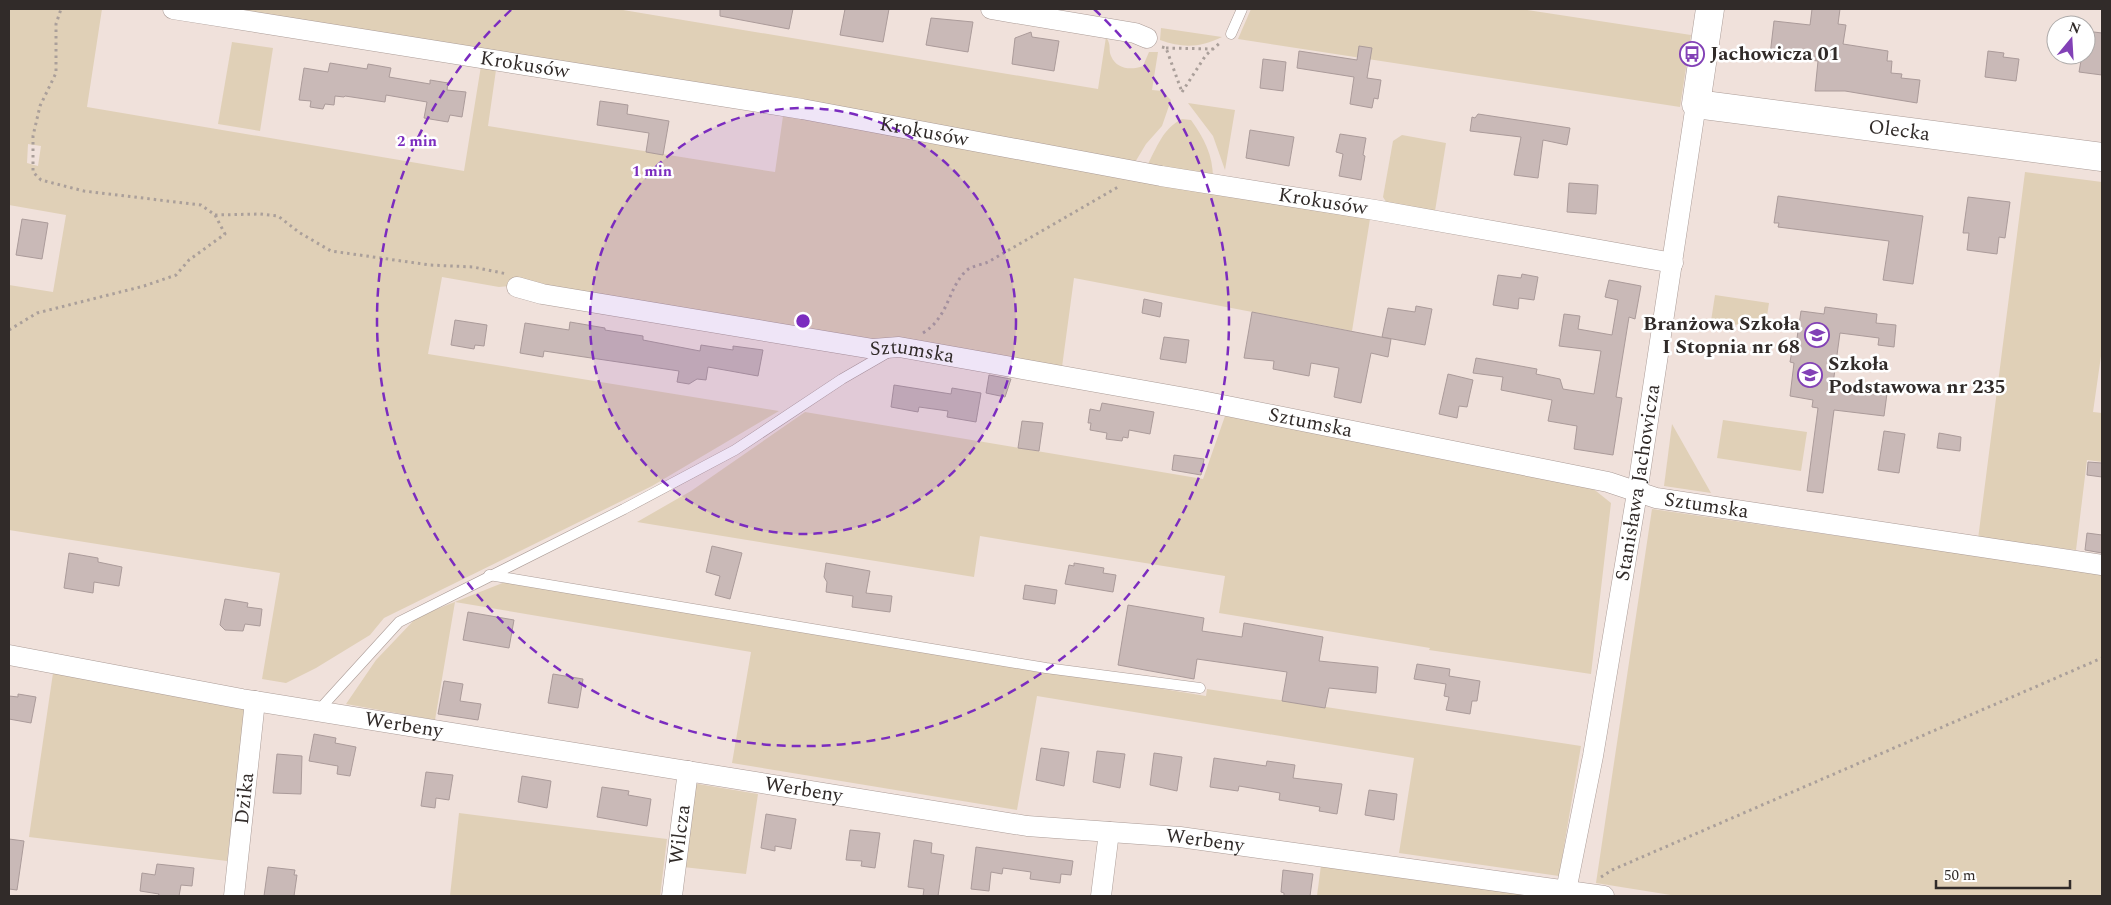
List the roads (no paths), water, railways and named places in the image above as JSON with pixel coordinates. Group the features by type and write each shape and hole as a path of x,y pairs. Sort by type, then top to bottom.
{"street":[{"name":"Krokusów","path":"173,9 802,109 1139,172 1384,212 1673,264"},
{"path":"991,9 1135,33 1152,42"},
{"name":"Stanisława Jachowicza","path":"1565,893 1593,756 1673,264 1710,9"},
{"name":"Olecka","path":"1696,104 2102,157"},
{"name":"Sztumska","path":"514,281 542,294 873,348 899,347 1207,402 1608,482 1636,493 1665,500 2102,565"},
{"name":"Werbeny","path":"9,655 255,701 1027,826 1180,837 1565,893 1596,895"},
{"name":"Dzika","path":"234,896 255,701"},
{"name":"Wilcza","path":"672,896 688,771"},
{"path":"1101,896 1109,832"}],"lane":[{"path":"1231,34 1242,9"},
{"path":"318,711 399,622 624,509 734,450 868,362 899,347"},
{"path":"490,575 1046,668 1200,688"}],"place":[{"name":"Jachowicza 01","path":"1692,54"},
{"name":"Branżowa Szkoła I Stopnia nr 68","path":"1817,335"},
{"name":"Szkoła Podstawowa nr 235","path":"1810,375"}]}
